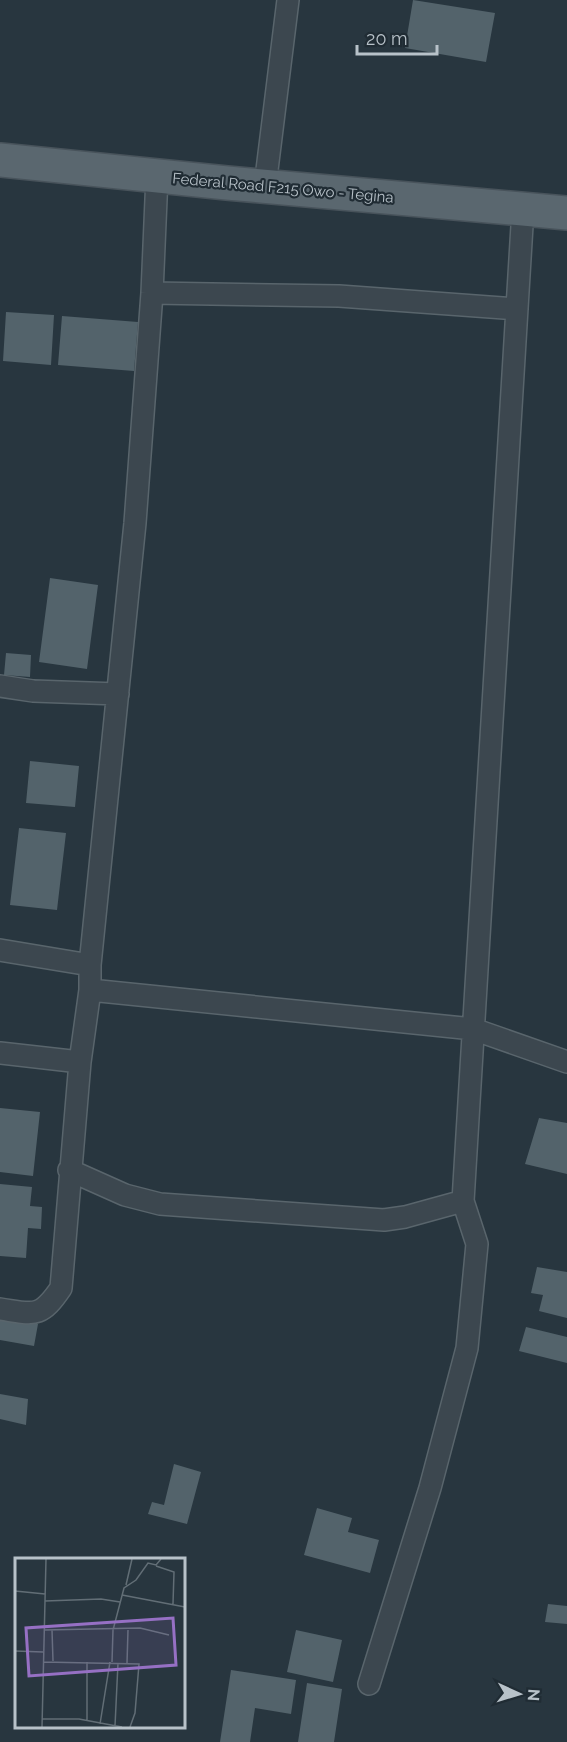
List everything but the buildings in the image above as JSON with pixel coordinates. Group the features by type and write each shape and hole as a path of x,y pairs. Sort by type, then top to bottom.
{"main road":[{"name":"Federal Road F215 Owo - Tegina","path":"0,160 567,213"}],"street":[{"path":"265,186 288,0"},
{"path":"0,1309 35,1314 50,1305 61,1288 69,1170 90,990 90,964 135,523 152,293 157,176"},
{"path":"369,1684 430,1488 467,1348 477,1244 464,1201 524,209"},
{"path":"152,293 339,296 517,309"},
{"path":"0,686 33,691 118,694"},
{"path":"0,951 90,964"},
{"path":"90,990 473,1029 567,1062"},
{"path":"0,1053 80,1062"},
{"path":"69,1170 125,1196 160,1204 384,1220 405,1217 464,1201"}]}
